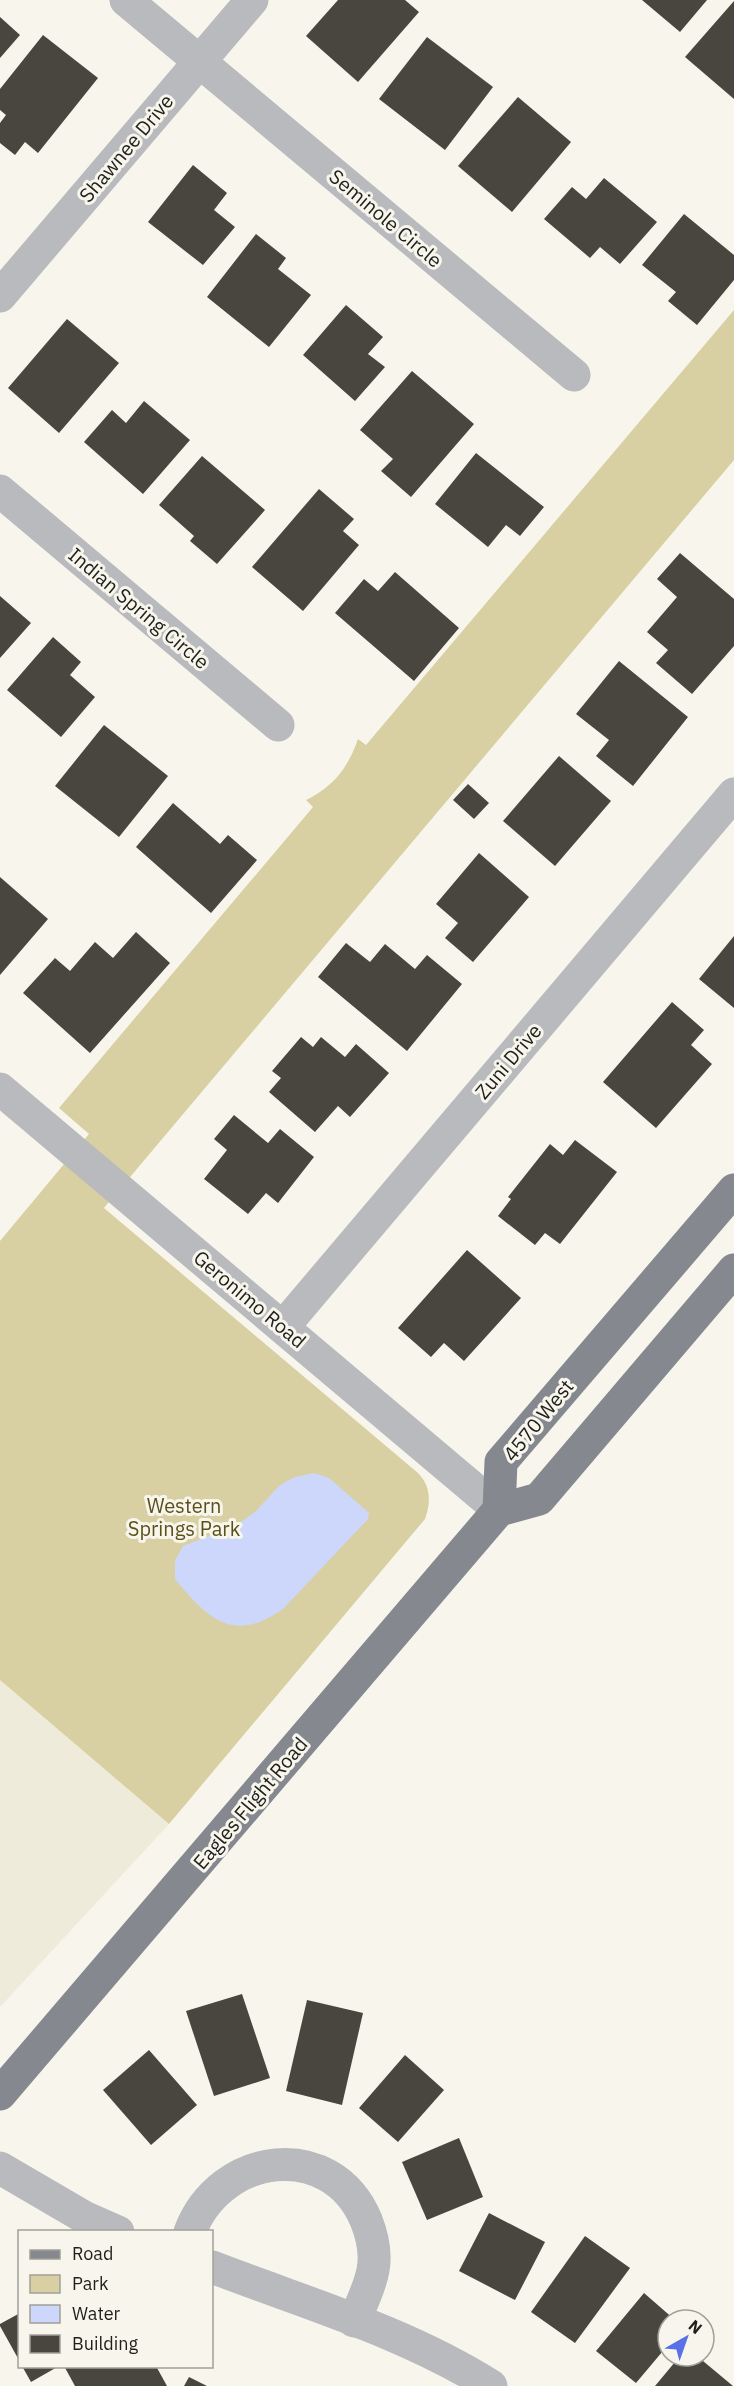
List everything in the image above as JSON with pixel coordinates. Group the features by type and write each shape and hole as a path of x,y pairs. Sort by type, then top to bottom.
{"main road":[{"name":"4570 West","path":"498,1510 501,1462 734,1190"},
{"path":"498,1510 539,1499 734,1270"},
{"name":"Eagles Flight Road","path":"0,2094 498,1510"}],"street":[{"name":"Seminole Circle","path":"126,0 574,375"},
{"name":"Shawnee Drive","path":"0,296 252,0"},
{"name":"Indian Spring Circle","path":"0,491 278,725"},
{"name":"Zuni Drive","path":"283,1327 734,794"},
{"name":"Geronimo Road","path":"0,1089 498,1510"},
{"path":"191,2230 204,2205 217,2190 234,2177 253,2168 273,2164 294,2165 314,2170 333,2180 349,2193 361,2210 369,2229 373,2249 373,2270 354,2321"},
{"path":"0,2168 84,2217 113,2230"},
{"path":"213,2267 354,2321 430,2353 491,2386"}],"shaded area":[{"path":"0,1680 169,1824 0,2007"}],"green space":[{"name":"Western Springs Park","path":"734,310 734,460 104,1208 418,1473 429,1494 425,1519 169,1824 0,1680 0,1241 89,1134 59,1108 313,807 306,800 332,783 338,776 358,739 366,745"}],"water":[{"path":"314,1473 329,1478 369,1513 368,1519 283,1609 250,1625 223,1622 210,1615 175,1579 175,1561 183,1546 235,1526 255,1512 280,1485 295,1477"}],"building":[{"path":"338,0 405,0 419,12 358,82 306,36"},
{"path":"642,0 707,0 680,32"},
{"path":"734,1 734,99 685,57"},
{"path":"0,17 20,35 0,58"},
{"path":"43,35 98,78 38,153 25,142 15,155 0,143 0,123 6,115 0,110 0,89"},
{"path":"427,37 493,87 445,150 379,99"},
{"path":"518,97 571,142 512,212 458,166"},
{"path":"193,165 227,193 214,210 235,227 203,265 148,222"},
{"path":"604,178 657,222 620,264 600,247 590,258 544,219 572,187 586,199"},
{"path":"684,214 734,255 734,280 697,325 668,301 676,292 642,265"},
{"path":"256,234 286,258 278,269 311,295 269,347 207,297"},
{"path":"346,305 383,337 368,354 385,367 355,401 303,355"},
{"path":"67,319 119,363 59,433 8,388"},
{"path":"412,371 474,424 411,497 381,471 393,459 360,430"},
{"path":"144,401 190,440 143,494 84,442 112,410 126,423"},
{"path":"476,453 544,507 520,536 506,525 488,547 435,504"},
{"path":"202,456 265,510 217,564 190,541 194,536 159,505"},
{"path":"319,489 354,519 343,531 359,545 303,611 252,567"},
{"path":"680,553 734,599 734,646 692,694 656,663 668,650 647,632 677,597 657,579"},
{"path":"395,572 459,628 414,681 335,613 364,579 378,591"},
{"path":"0,596 31,623 0,658"},
{"path":"53,637 81,662 70,675 95,697 61,737 7,690"},
{"path":"619,661 688,717 633,786 596,756 609,740 576,714"},
{"path":"104,725 168,776 119,837 55,786"},
{"path":"559,756 611,801 555,866 503,821"},
{"path":"468,784 489,803 474,819 453,800"},
{"path":"173,803 220,844 228,835 257,860 211,913 136,847"},
{"path":"479,853 529,897 473,962 445,938 458,923 436,904"},
{"path":"0,877 48,919 0,975"},
{"path":"136,932 170,963 90,1053 23,993 55,958 70,971 95,942 113,958"},
{"path":"734,936 734,1008 699,979"},
{"path":"346,943 370,962 385,944 415,969 427,955 462,984 407,1051 318,977"},
{"path":"672,1002 704,1030 691,1045 712,1064 656,1128 603,1082"},
{"path":"301,1037 313,1047 321,1037 345,1057 356,1044 389,1073 350,1117 338,1106 315,1132 269,1092 281,1078 272,1071"},
{"path":"234,1115 268,1143 280,1129 314,1157 278,1203 266,1193 248,1214 204,1179 227,1150 214,1139"},
{"path":"575,1140 617,1172 560,1244 545,1233 535,1245 498,1216 511,1199 508,1197 550,1144 563,1155"},
{"path":"467,1250 521,1298 464,1361 444,1343 431,1357 398,1328"},
{"path":"242,1994 270,2078 214,2096 186,2011"},
{"path":"307,2000 363,2013 342,2105 286,2091"},
{"path":"149,2050 197,2105 151,2145 103,2090"},
{"path":"405,2055 444,2090 398,2142 359,2108"},
{"path":"459,2138 483,2197 427,2220 402,2162"},
{"path":"489,2213 545,2242 515,2300 459,2271"},
{"path":"585,2236 630,2268 575,2343 531,2312"},
{"path":"644,2293 661,2308 656,2308 656,2359 636,2383 596,2351"},
{"path":"18,2314 18,2358 0,2326"},
{"path":"23,2368 56,2368 31,2382"},
{"path":"65,2368 157,2368 167,2386 75,2386"},
{"path":"670,2368 711,2368 733,2386 655,2386"},
{"path":"189,2377 207,2386 184,2386"}]}
